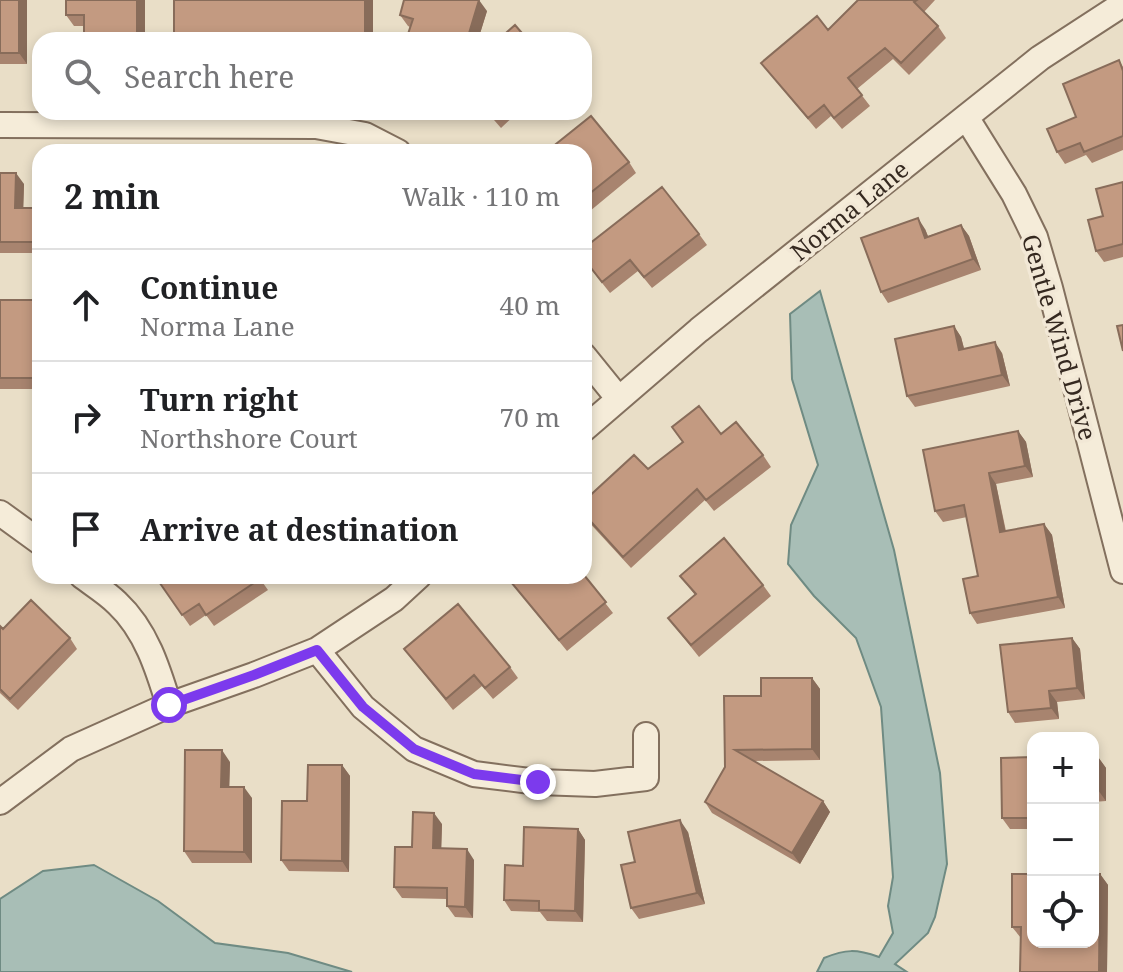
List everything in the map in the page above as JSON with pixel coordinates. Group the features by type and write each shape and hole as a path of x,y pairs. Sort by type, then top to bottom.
{"street":[{"name":"Norma Lane","path":"592,422 711,320 1040,58 1123,4"},
{"name":"Gentle Wind Drive","path":"966,117 1014,194 1035,237 1123,571"},
{"path":"0,125 316,126 365,135 382,144"},
{"path":"592,366 618,398"},
{"path":"0,513 32,536"},
{"path":"92,584 119,605 143,636 169,705"},
{"path":"0,802 71,749 169,705 317,650 394,599 410,584"},
{"path":"317,650 363,707 414,749 474,774 538,782 595,784 646,778 646,735"}],"water":[{"path":"820,291 894,550 940,773 947,864 935,917 928,933 895,964 907,972 817,972 824,958 839,953 857,951 879,957 893,933 888,906 893,877 881,707 856,638 814,596 788,564 791,525 818,465 792,379 790,314"},
{"path":"94,865 158,901 215,943 288,953 352,972 0,972 0,899 43,871"}],"building":[{"path":"0,0 19,0 19,53 0,53"},
{"path":"66,0 137,0 137,32 84,32 84,15 66,15"},
{"path":"174,0 365,0 365,32 174,32"},
{"path":"404,0 479,0 469,32 409,32 413,19 400,15"},
{"path":"858,0 917,0 914,2 938,26 901,63 885,48 848,78 862,95 834,118 824,105 808,118 761,63 817,16 828,30"},
{"path":"515,25 521,32 507,32"},
{"path":"1119,60 1123,71 1123,136 1084,152 1080,143 1057,152 1047,129 1076,117 1063,84"},
{"path":"592,117 629,162 592,192 592,144 556,144"},
{"path":"0,173 16,173 15,208 32,208 32,242 0,242"},
{"path":"1123,182 1123,244 1096,251 1088,220 1103,216 1096,189"},
{"path":"662,187 699,234 644,277 630,260 602,282 592,269 592,242"},
{"path":"918,218 925,238 961,225 973,259 881,292 861,238"},
{"path":"0,300 32,300 32,378 0,378"},
{"path":"1123,325 1123,351 1117,326"},
{"path":"954,326 959,350 995,342 1002,375 907,396 895,339"},
{"path":"699,406 721,434 736,422 763,455 706,500 697,489 623,557 592,523 592,494 634,455 648,469 683,442 672,427"},
{"path":"1018,431 1025,466 989,473 1000,532 1044,524 1058,597 970,613 963,579 978,576 964,505 935,511 923,450"},
{"path":"724,538 763,585 691,645 668,618 696,594 680,576"},
{"path":"161,584 252,584 206,615 199,604 182,615"},
{"path":"513,584 591,584 606,602 559,640"},
{"path":"31,600 70,638 10,699 0,689 0,626 3,629"},
{"path":"458,604 510,667 485,688 474,675 446,699 404,649"},
{"path":"1072,638 1077,688 1049,691 1051,708 1008,712 1000,645"},
{"path":"761,678 812,678 812,749 735,750 823,801 792,853 705,802 725,767 724,696 761,696"},
{"path":"185,750 222,750 221,787 244,787 244,852 184,851"},
{"path":"1027,757 1027,818 1002,818 1001,758"},
{"path":"308,765 342,765 342,861 281,860 282,801 307,801"},
{"path":"413,812 434,813 433,848 467,849 465,907 447,906 447,888 394,887 395,847 412,847"},
{"path":"680,820 697,893 631,908 621,865 635,862 628,832"},
{"path":"524,827 578,829 575,911 539,910 539,901 504,900 505,865 523,866"},
{"path":"1012,874 1027,874 1027,948 1099,948 1100,874 1099,972 1020,972 1021,927 1012,927"}],"route":[{"path":"169,705 317,650 363,707 414,749 474,774 538,782"}]}
